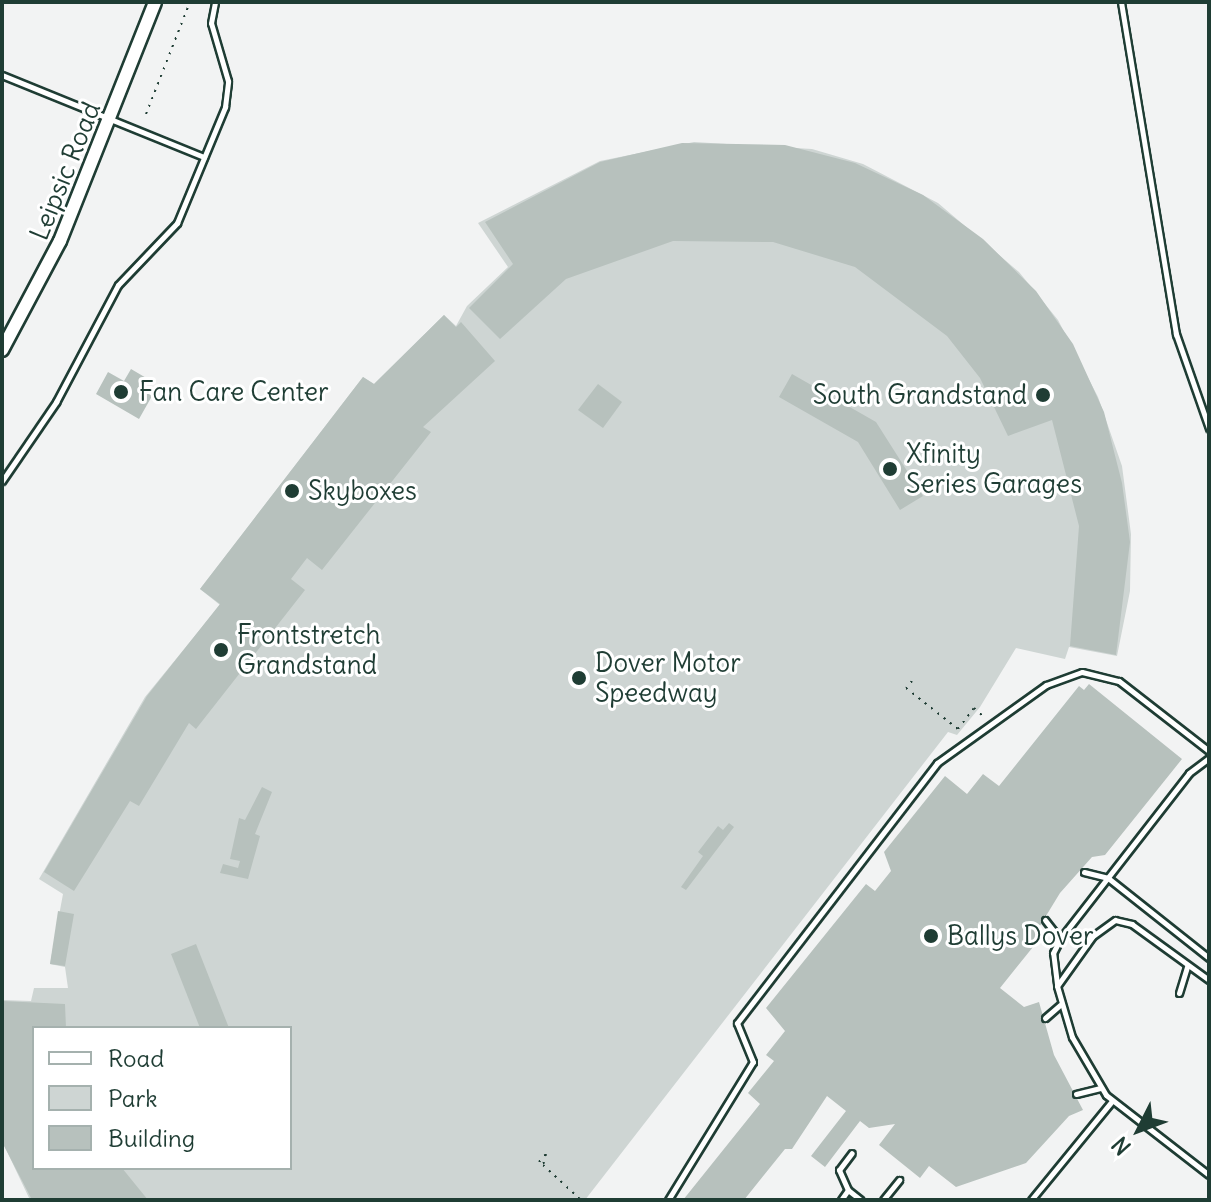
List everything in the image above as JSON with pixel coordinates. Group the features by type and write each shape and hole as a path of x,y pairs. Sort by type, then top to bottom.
{"street":[{"name":"Leipsic Road","path":"2,350 44,276 111,118 155,2"}],"lane":[{"path":"2,481 56,402 118,285 177,223 225,107 228,81 211,23 215,2"},
{"path":"1121,2 1176,334 1209,428"},
{"path":"2,75 204,157"},
{"path":"668,1200 753,1062 737,1023 937,763 1046,685 1097,673 1119,681 1209,751"},
{"path":"1209,758 1189,773 1060,939 1053,953 1060,1005 1100,1088 1112,1101 1209,1175"},
{"path":"1084,872 1108,878 1209,958"},
{"path":"1045,920 1060,939"},
{"path":"1057,986 1092,937 1115,920 1132,924 1209,980"},
{"path":"1179,993 1187,966"},
{"path":"1045,1018 1060,1005"},
{"path":"1076,1094 1100,1088"},
{"path":"1031,1200 1112,1101"},
{"path":"852,1153 839,1170 848,1190 861,1200"},
{"path":"883,1200 899,1180"},
{"path":"841,1200 848,1190"}],"path":[{"path":"146,114 190,2"},
{"path":"912,681 906,688 958,729 974,708 992,723"},
{"path":"541,1163 581,1200"}],"green space":[{"name":"Dover Motor Speedway","path":"694,142 812,149 863,164 938,203 1019,272 1058,320 1098,397 1122,466 1131,534 1130,591 1117,656 1069,647 1065,659 1016,648 980,707 957,735 948,732 585,1200 30,1200 2,1141 2,1000 31,1001 34,988 68,988 65,967 50,964 63,894 39,879 145,697 220,605 200,589 363,377 374,384 444,315 456,326 467,306 508,267 478,223 600,161"}],"building":[{"name":"South Grandstand","path":"682,143 785,145 855,163 923,195 983,239 1036,291 1073,344 1104,412 1122,483 1130,542 1116,655 1070,646 1079,526 1052,420 1008,436 980,378 947,336 855,267 773,242 673,241 566,279 500,339 469,308 513,264 485,222 600,162"},
{"name":"Frontstretch Grandstand","path":"444,315 456,327 461,322 495,361 423,427 431,432 322,570 307,558 291,579 305,590 196,729 189,723 139,806 130,801 74,891 44,872 147,696 220,604 200,589 363,377 374,384"},
{"name":"Fan Care Center","path":"131,369 148,379 142,390 152,396 139,419 96,394 108,372 124,381"},
{"name":"Xfinity Series Garages","path":"792,374 876,422 923,496 900,510 858,442 779,397"},
{"path":"598,384 622,402 603,428 578,410"},
{"name":"Ballys Dover","path":"1089,684 1182,759 1105,855 1092,857 1060,893 1038,929 1037,942 1000,988 1024,1007 1039,1002 1054,1055 1083,1110 1069,1116 1026,1163 956,1187 929,1166 920,1178 879,1145 895,1124 869,1128 860,1121 825,1167 811,1156 846,1111 827,1096 792,1149 785,1149 744,1200 683,1200 760,1104 748,1093 774,1061 766,1055 785,1031 766,1008 866,884 875,891 891,871 884,852 945,776 967,794 983,774 999,786 1079,686 1084,690"},
{"path":"262,787 272,792 255,834 260,836 248,879 220,873 223,864 238,868 240,861 230,859 239,818 245,820"},
{"path":"729,823 734,827 686,890 681,887 703,856 698,852 718,826 723,830"},
{"path":"58,911 74,914 65,966 50,964"},
{"path":"196,944 228,1026 199,1026 171,954"},
{"path":"2,1001 65,1004 66,1026 32,1026 32,1170 124,1170 148,1200 32,1200 2,1142"}],"place":[{"name":"Fan Care Center","path":"121,392"},
{"name":"South Grandstand","path":"1043,395"},
{"name":"Xfinity Series Garages","path":"890,469"},
{"name":"Skyboxes","path":"292,491"},
{"name":"Frontstretch Grandstand","path":"221,650"},
{"name":"Dover Motor Speedway","path":"579,678"},
{"name":"Ballys Dover","path":"931,936"}]}
